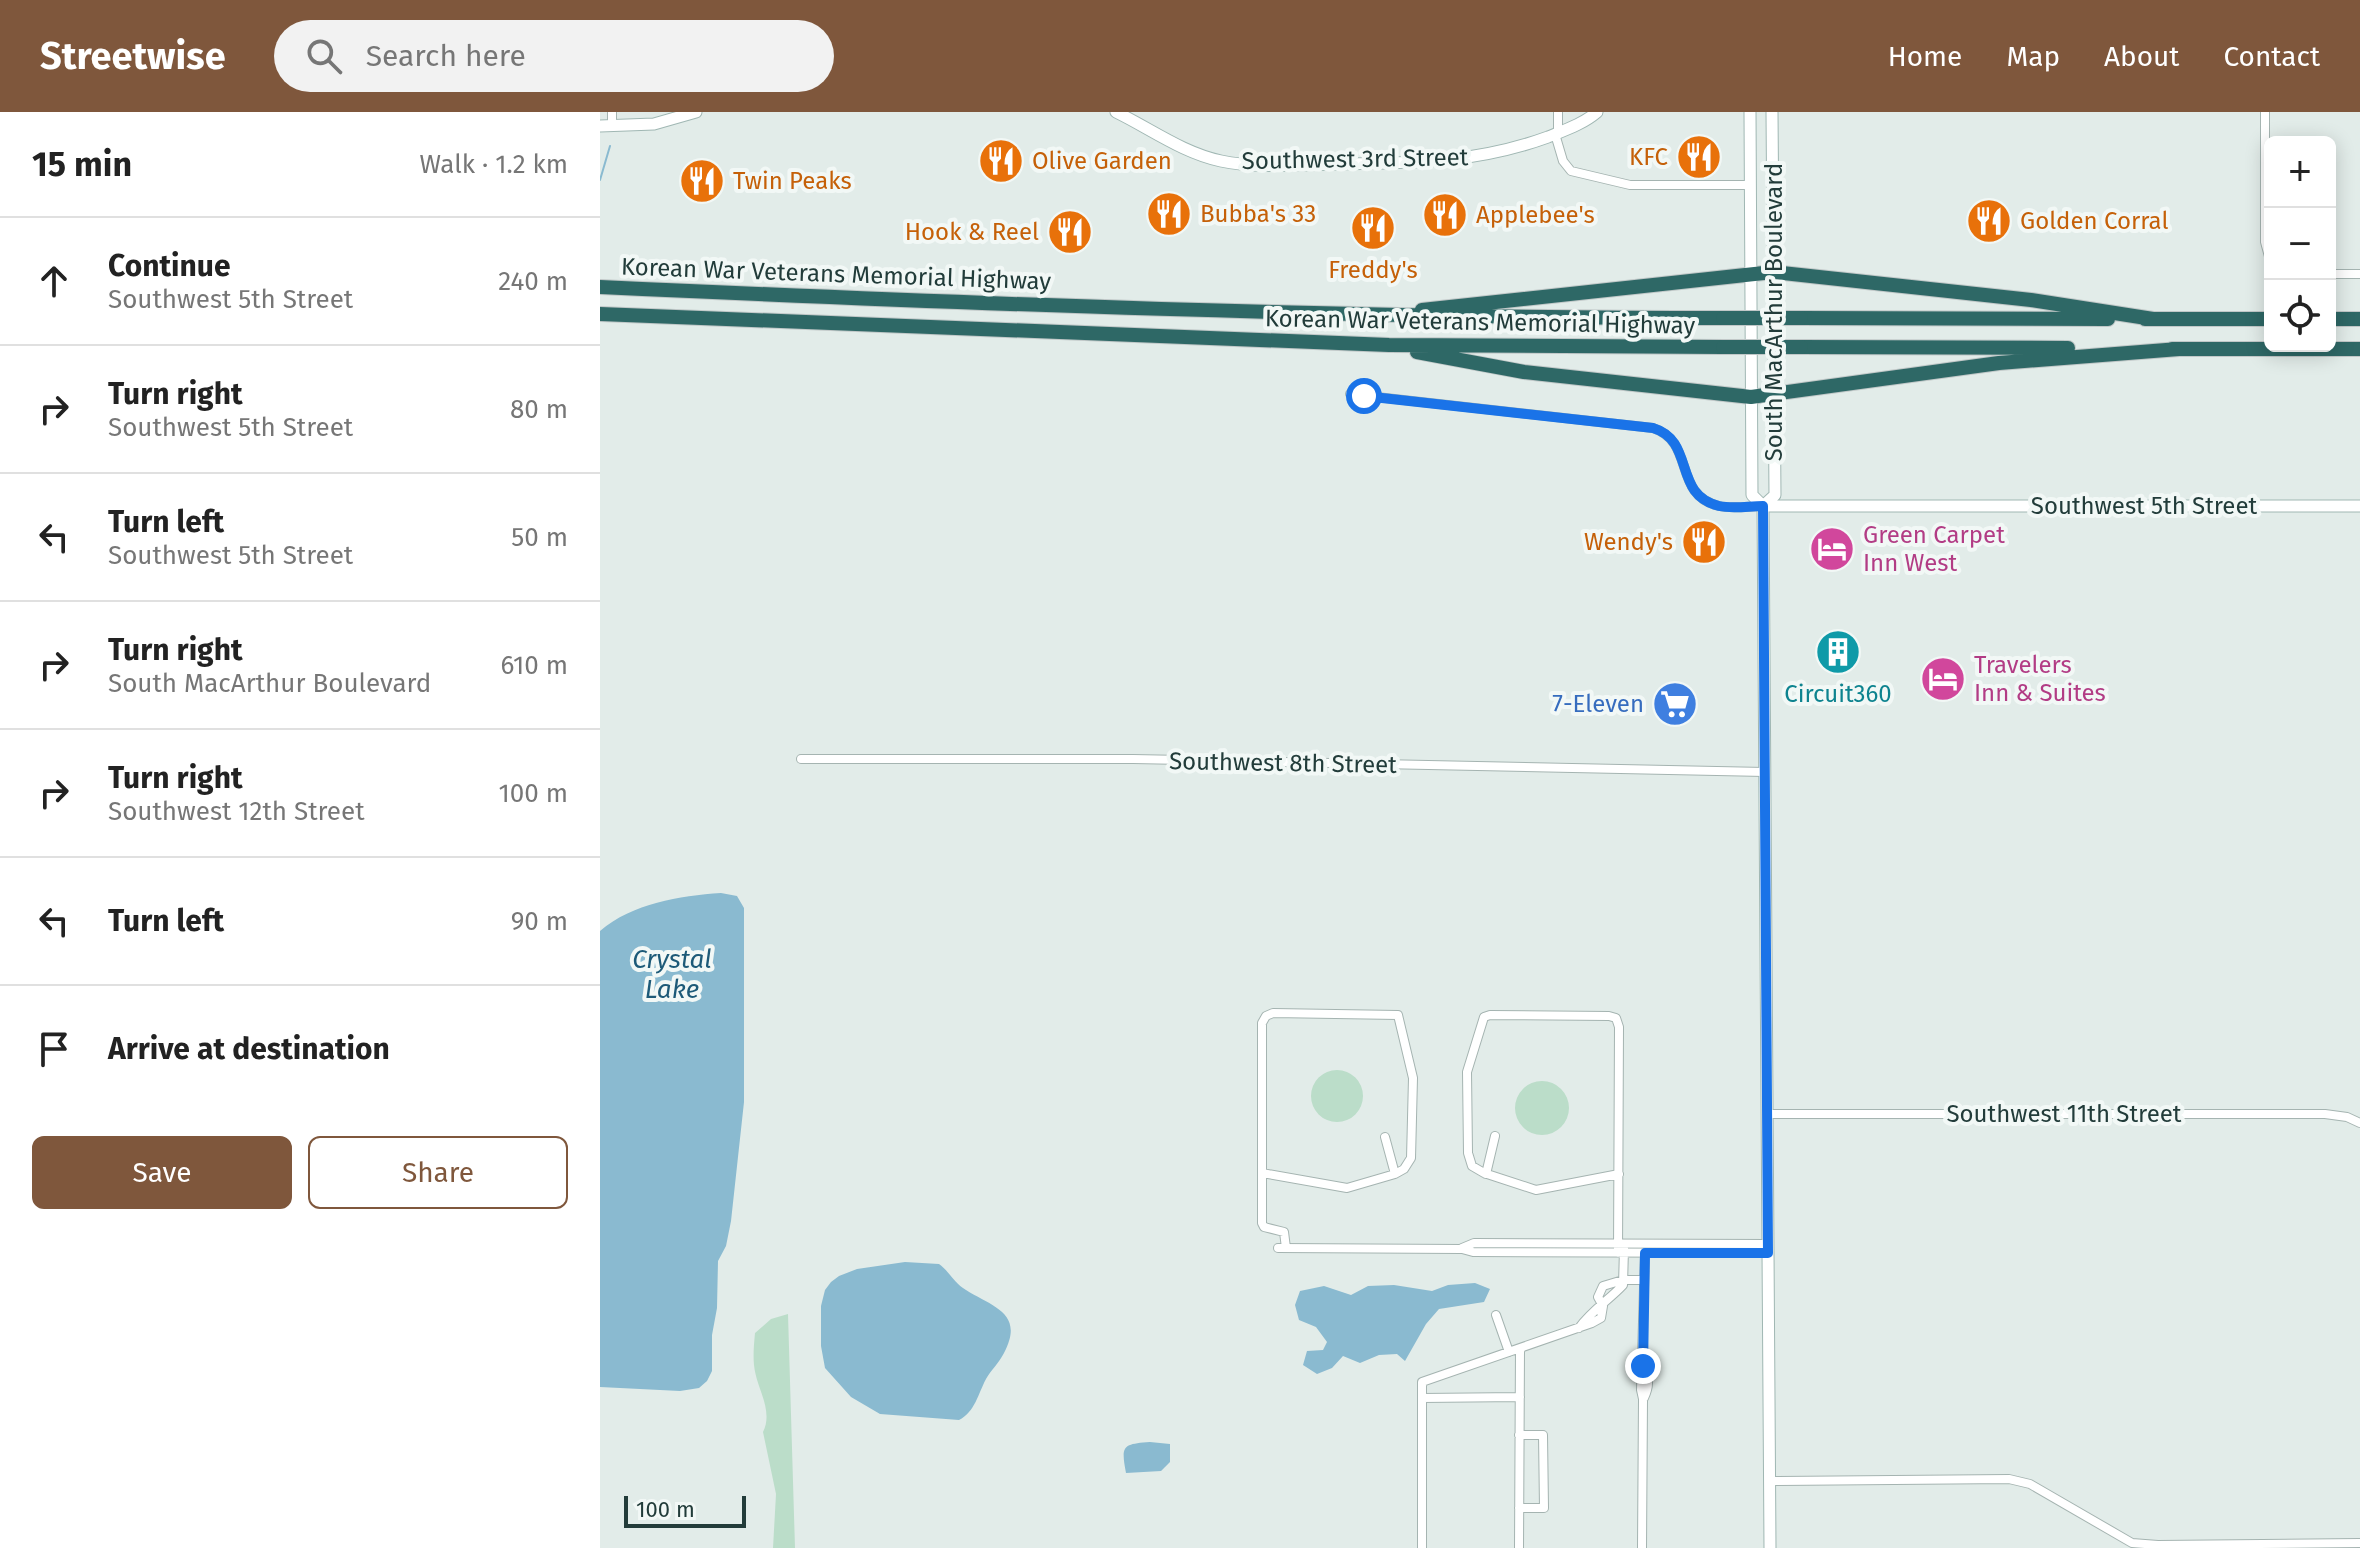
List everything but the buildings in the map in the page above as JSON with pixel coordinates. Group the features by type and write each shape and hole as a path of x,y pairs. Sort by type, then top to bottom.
{"highway":[{"path":"1382,316 1452,305 1508,302 1773,272 2031,300 2153,319"},
{"name":"Korean War Veterans Memorial Highway","path":"600,287 1382,316 2264,319"},
{"name":"Korean War Veterans Memorial Highway","path":"600,314 1389,345 2360,349"},
{"path":"2336,319 2360,319"},
{"path":"1389,345 1524,372 1751,397 2022,360 2179,349"}],"main road":[{"path":"606,126 654,124 696,112"},
{"name":"Southwest 3rd Street","path":"1117,112 1187,150 1224,162 1304,165 1440,161 1506,152 1557,134 1597,112"},
{"name":"South MacArthur Boulevard","path":"1750,112 1752,495 1763,506 1770,1548"},
{"name":"South MacArthur Boulevard","path":"1763,506 1775,495 1772,112"},
{"name":"Southwest 5th Street","path":"1763,506 2360,506"}],"street":[{"path":"606,126 612,112"},
{"path":"1558,112 1557,134 1563,161 1571,171 1630,185 1751,185"},
{"path":"2265,112 2265,208"},
{"path":"2336,274 2360,274"},
{"name":"Southwest 5th Street","path":"1350,394 1653,428 1660,430 1677,445 1691,488 1704,500 1719,506 1763,506"},
{"name":"Southwest 8th Street","path":"801,759 1133,759 1765,772"},
{"path":"1262,1173 1347,1188 1395,1174 1408,1164 1411,1158 1413,1078 1398,1015 1273,1013 1266,1016 1262,1023 1262,1173 1262,1223 1264,1227 1284,1232 1282,1248 1462,1249 1474,1243 1621,1248 1768,1248"},
{"path":"1422,1548 1422,1382 1579,1328 1594,1309 1603,1306 1623,1285 1619,1027 1616,1018 1490,1015 1481,1022 1467,1072 1469,1160 1478,1171 1536,1190 1619,1174"},
{"name":"Southwest 11th Street","path":"1767,1114 2337,1114 2360,1123"},
{"path":"1486,1174 1495,1136"},
{"path":"1385,1137 1395,1174"},
{"path":"1621,1248 1645,1253 1768,1248"},
{"path":"1642,1548 1643,1399 1649,1388 1643,1366 1645,1253"},
{"path":"1603,1306 1598,1297 1603,1286 1623,1280 1644,1280"},
{"path":"1496,1315 1509,1352"},
{"path":"1519,1548 1520,1349"},
{"path":"1422,1398 1520,1397"},
{"path":"1519,1435 1543,1435 1544,1508 1519,1508"},
{"path":"1770,1481 2009,1479 2030,1484 2132,1543 2360,1543"}],"green space":[{"path":"1337,1070 1356,1077 1363,1096 1356,1115 1337,1122 1318,1115 1311,1096 1318,1077"},
{"path":"1542,1081 1561,1089 1569,1108 1561,1127 1542,1135 1523,1127 1515,1108 1523,1089"},
{"path":"788,1314 795,1548 773,1548 776,1494 763,1432 767,1415 755,1374 754,1345 755,1333 771,1319"}],"water":[{"name":"Crystal Lake","path":"721,893 737,896 744,908 744,1102 731,1221 726,1246 718,1261 712,1371 699,1388 680,1391 600,1387 600,931 642,907 689,896"},
{"path":"905,1262 939,1264 962,1287 995,1307 1008,1320 1010,1340 1004,1353 972,1407 959,1420 880,1414 851,1397 825,1368 821,1346 821,1306 825,1290 831,1282 857,1269"},
{"path":"1475,1283 1490,1289 1484,1302 1439,1309 1426,1324 1405,1361 1397,1354 1379,1355 1360,1363 1343,1356 1332,1368 1317,1374 1303,1365 1307,1351 1323,1350 1327,1342 1316,1327 1299,1320 1295,1305 1300,1291 1324,1286 1351,1295 1368,1286 1394,1285 1432,1291 1448,1285"},
{"path":"1150,1442 1170,1444 1170,1462 1161,1471 1126,1473 1126,1448"}],"waterway":[{"path":"600,180 610,146"}],"place":[{"name":"KFC","path":"1699,157"},
{"name":"Olive Garden","path":"1001,161"},
{"name":"Twin Peaks","path":"702,181"},
{"name":"Bubba's 33","path":"1169,214"},
{"name":"Applebee's","path":"1445,215"},
{"name":"Golden Corral","path":"1989,221"},
{"name":"Freddy's","path":"1373,228"},
{"name":"Hook & Reel","path":"1070,232"},
{"name":"Wendy's","path":"1704,542"},
{"name":"Green Carpet Inn West","path":"1832,549"},
{"name":"Circuit360","path":"1838,652"},
{"name":"Travelers Inn & Suites","path":"1943,679"},
{"name":"7-Eleven","path":"1675,704"}],"route":[{"path":"1364,396 1653,428 1660,430 1677,445 1686,478 1691,488 1704,500 1727,507 1763,506 1768,1253 1645,1253 1643,1366"}]}
